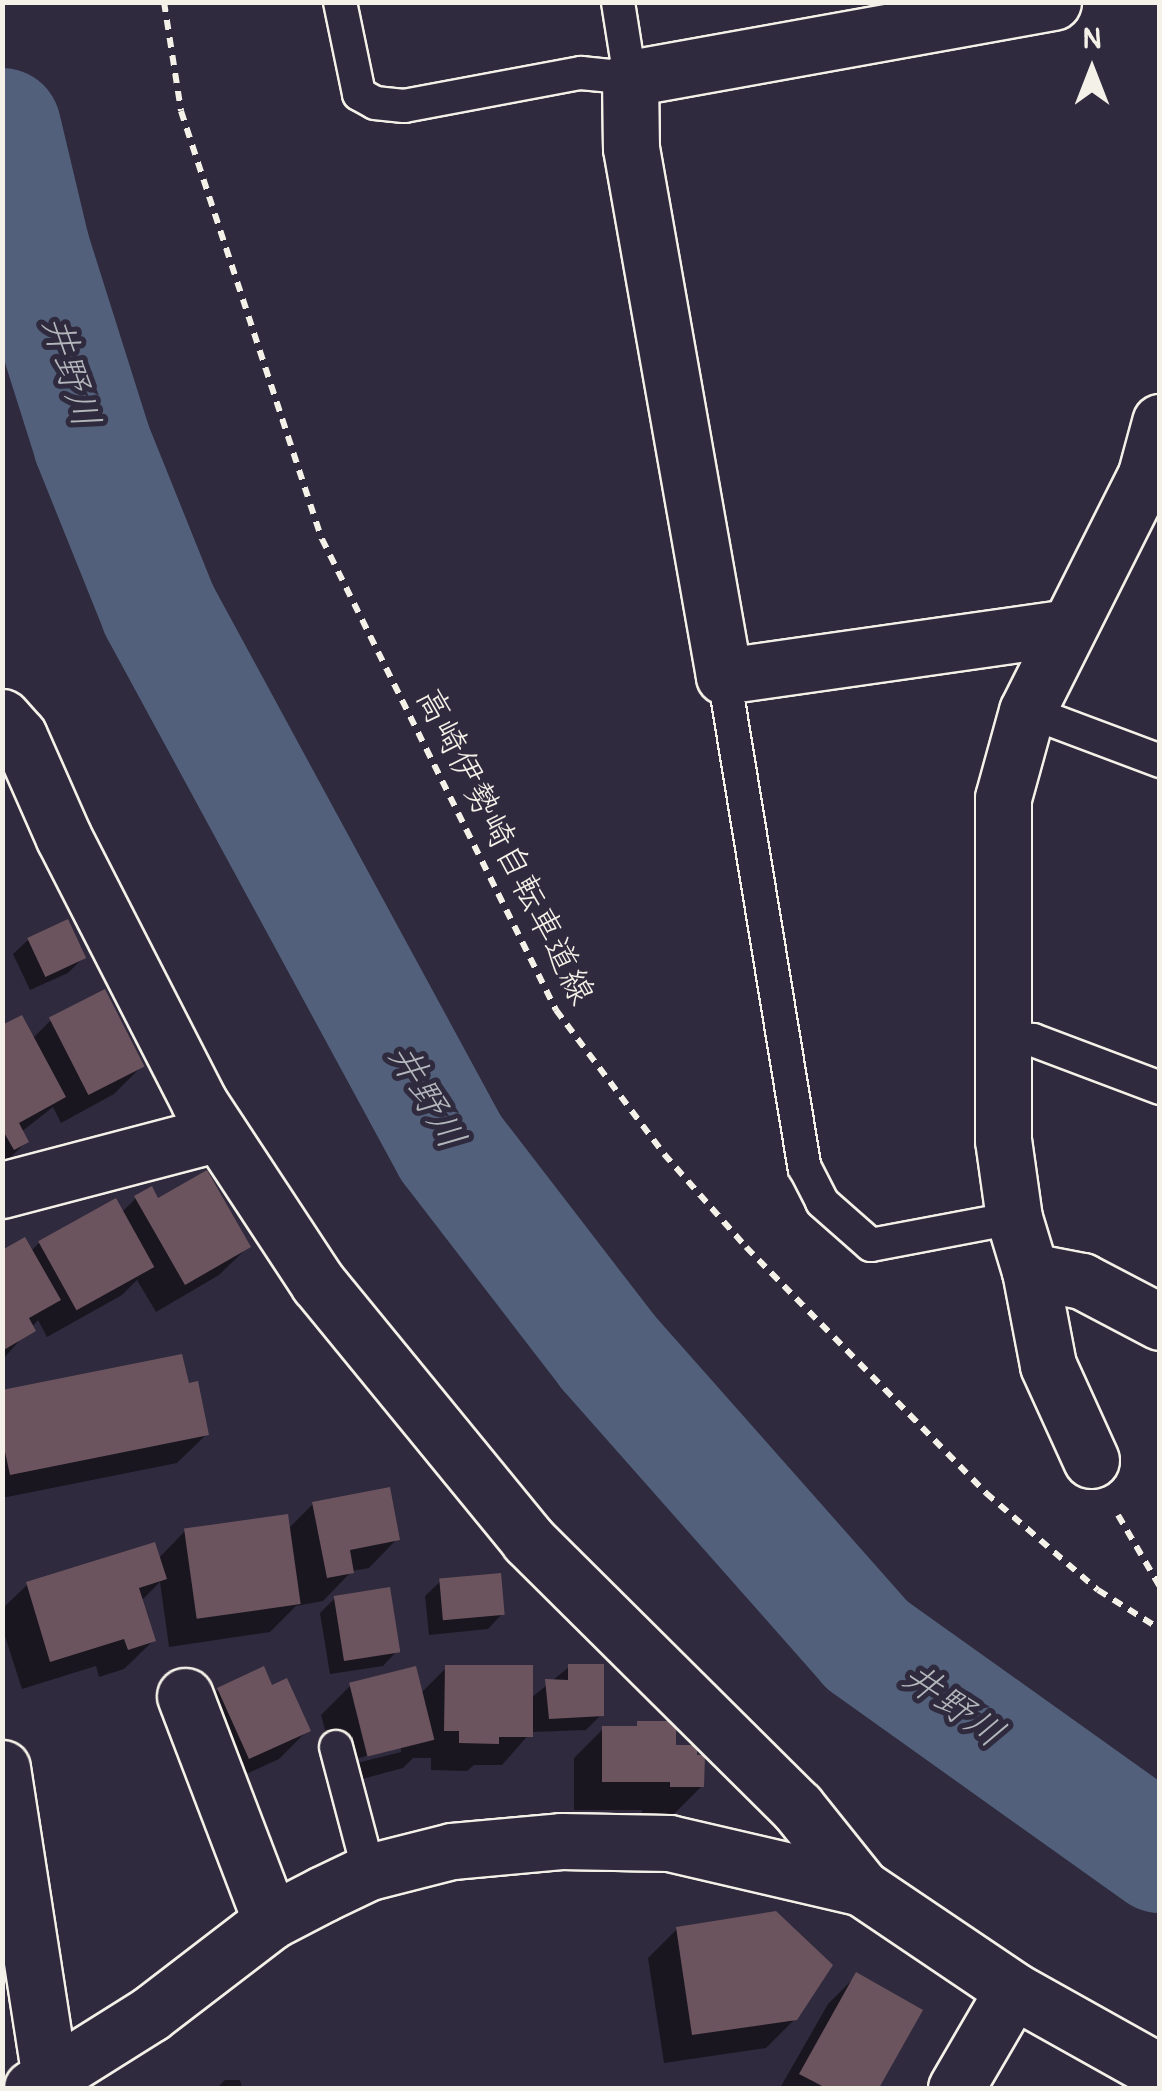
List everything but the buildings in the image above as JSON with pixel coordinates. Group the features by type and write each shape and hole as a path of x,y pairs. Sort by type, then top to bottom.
{"street":[{"path":"1050,3 630,78 631,148 724,676 1067,627"},
{"path":"1091,1460 1048,1364 1030,1271 1014,1218 1003,1140 1003,798 1028,711 1146,474 1160,422"},
{"path":"2,717 19,736 64,838 199,1102 329,1297 528,1540 796,1807 862,1888 1013,1990 1160,2072"},
{"path":"2,1190 220,1133"},
{"path":"1030,1271 1082,1281 1160,1322"},
{"path":"185,1696 272,1921"},
{"path":"2,1768 41,2083 150,2014 272,1921 369,1872 452,1852 543,1842 669,1843 862,1888"},
{"path":"956,2088 1013,1990"}],"lane":[{"path":"340,2 359,94 376,104 404,106 581,73 630,78 618,2"},
{"path":"724,676 805,1168 822,1202 870,1245 1014,1218"},
{"path":"1028,711 1160,761"},
{"path":"1004,1038 1033,1040 1160,1088"},
{"path":"336,1747 369,1872"}],"path":[{"name":"高崎伊勢崎自転車道線","path":"164,2 181,111 322,539 556,1010 675,1168 986,1493 1098,1590 1160,1628"},
{"path":"1091,1460 1100,1486 1160,1587"}],"waterway":[{"name":"井野川","path":"2,127 31,249 92,443 159,610 451,1148 608,1352 867,1645 1160,1854"}]}
